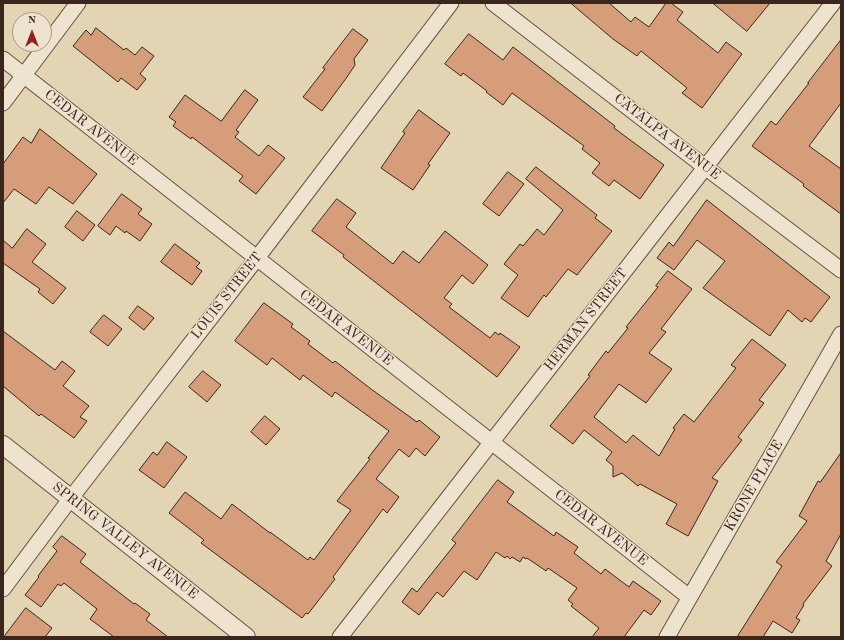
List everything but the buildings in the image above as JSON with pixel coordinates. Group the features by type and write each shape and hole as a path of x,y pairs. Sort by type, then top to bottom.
{"street":[{"path":"3,103 78,3"},
{"name":"LOUIS STREET","path":"3,589 71,498 257,258 451,3"},
{"name":"CATALPA AVENUE","path":"493,3 841,270"},
{"name":"HERMAN STREET","path":"340,637 833,3"},
{"name":"CEDAR AVENUE","path":"3,59 690,597"},
{"name":"KRONE PLACE","path":"667,637 841,334"},
{"name":"SPRING VALLEY AVENUE","path":"3,445 246,637"}]}
